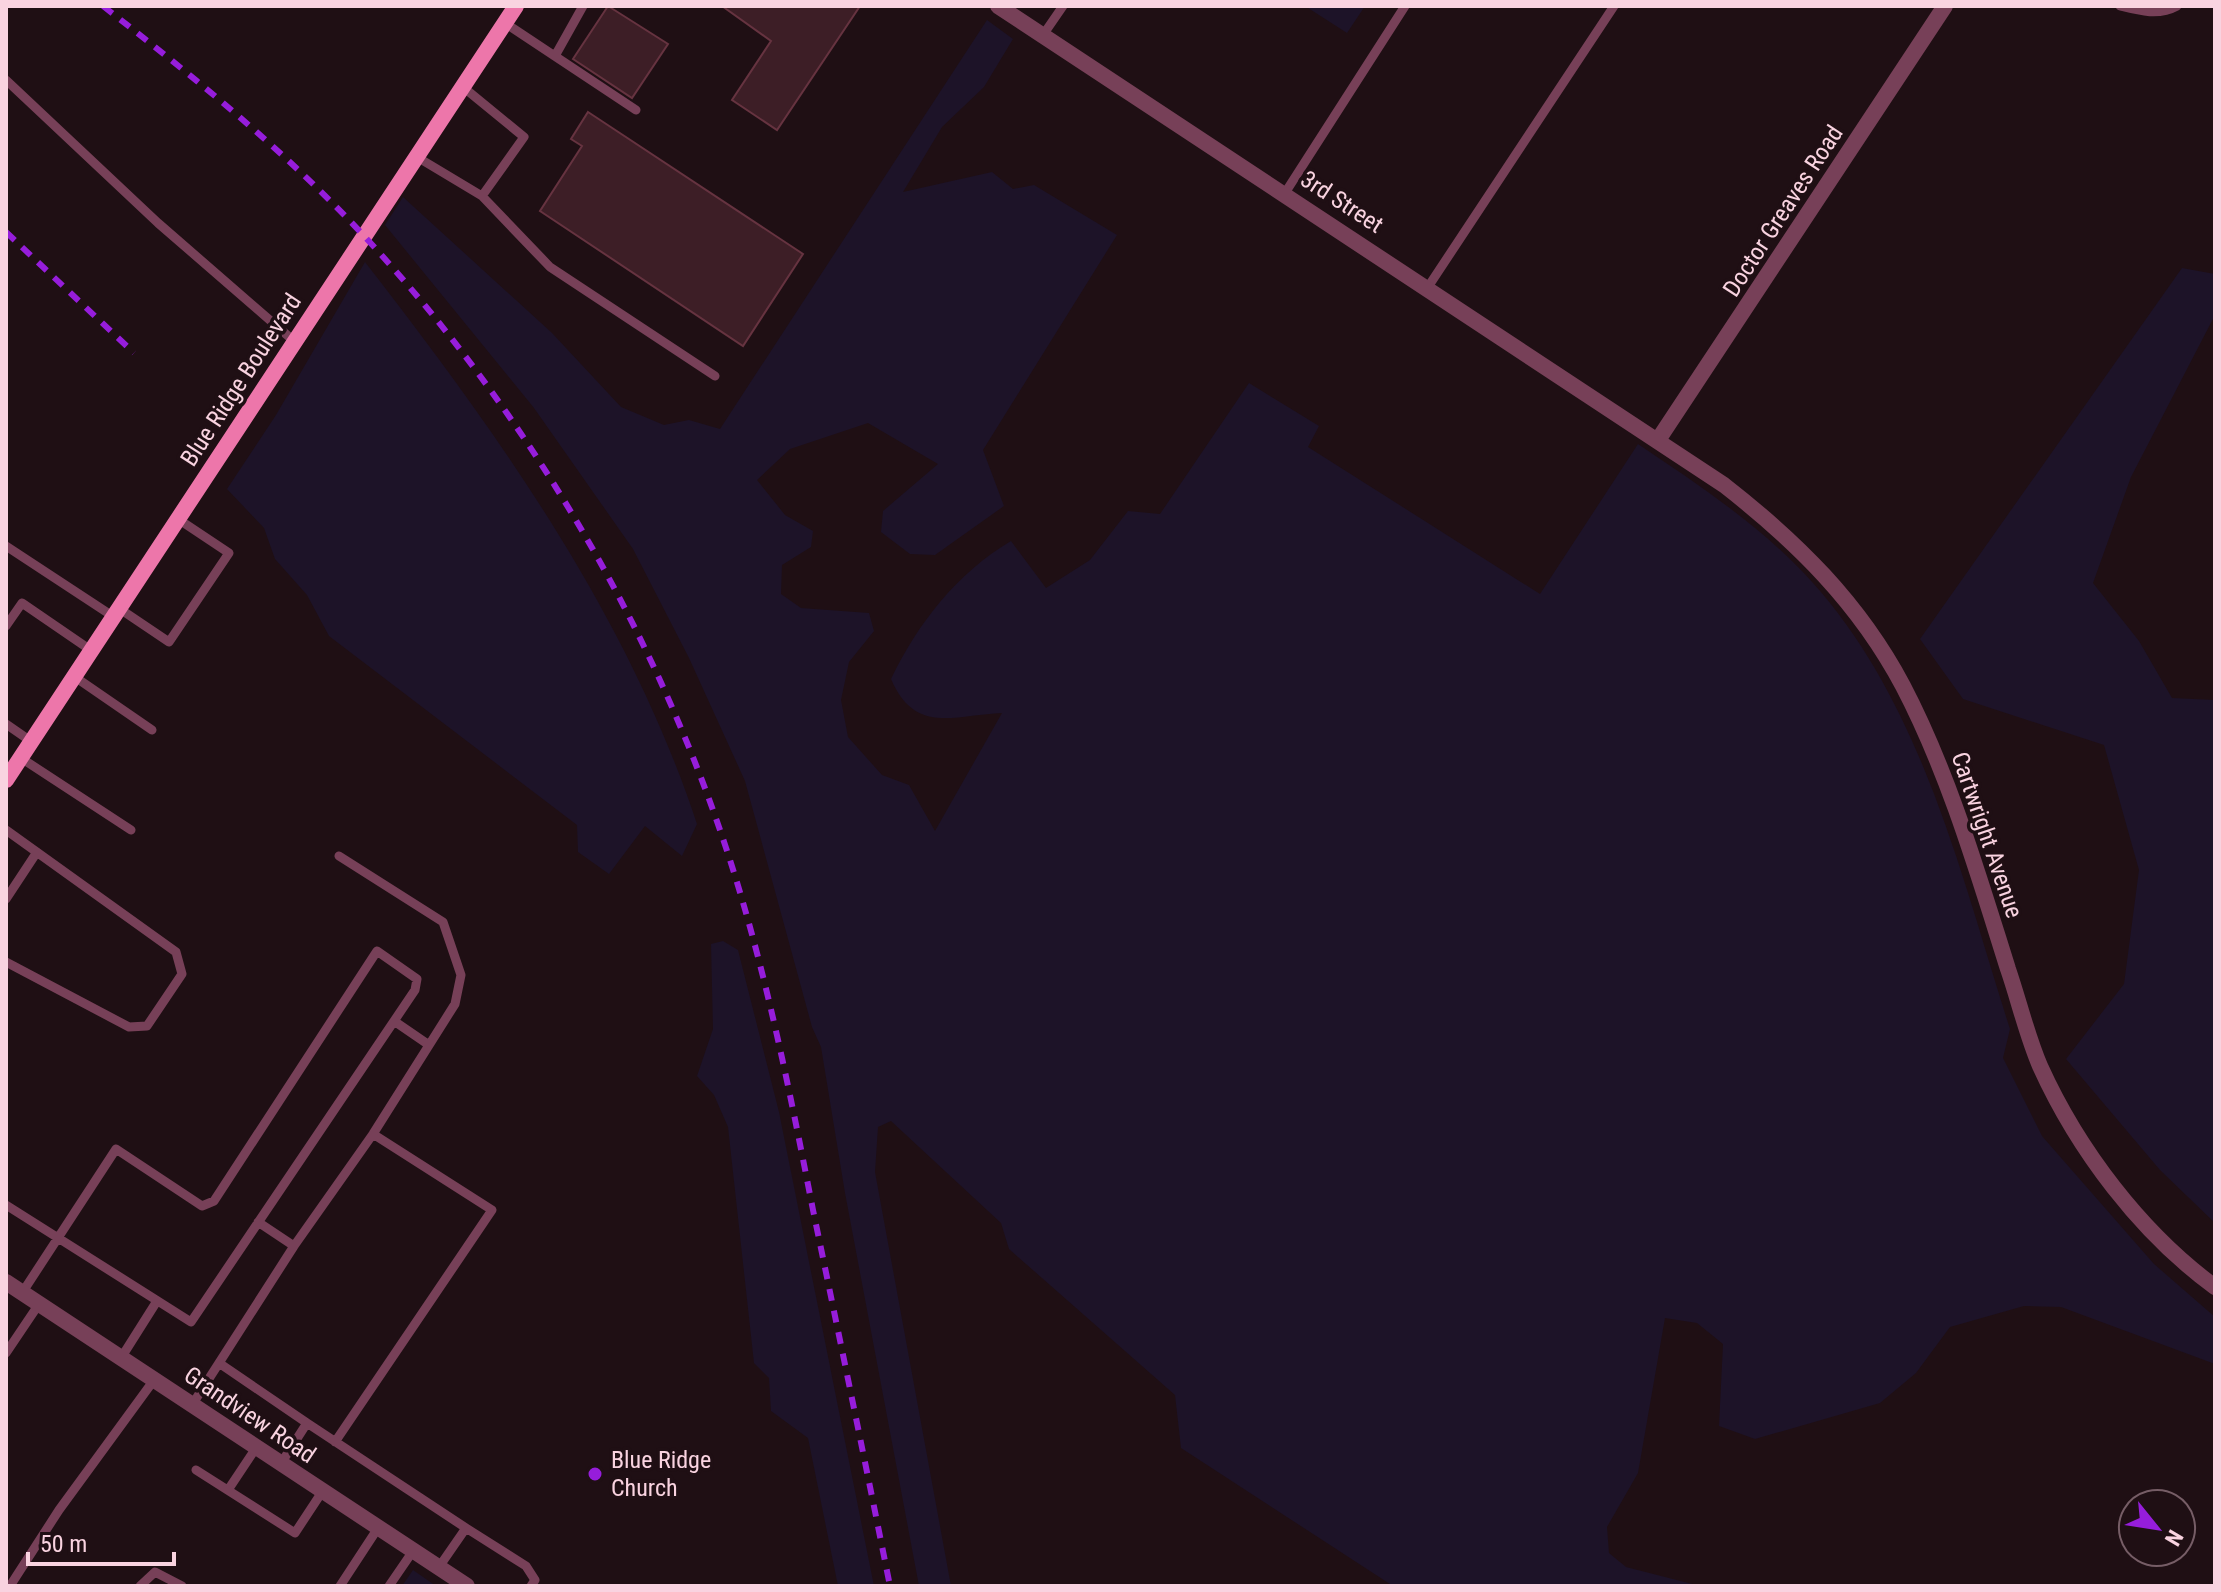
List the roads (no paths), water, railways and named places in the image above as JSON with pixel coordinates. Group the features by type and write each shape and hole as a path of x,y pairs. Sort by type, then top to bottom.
{"main road":[{"name":"Blue Ridge Boulevard","path":"6,780 516,6"}],"street":[{"name":"3rd Street","path":"998,6 1658,440"},
{"name":"Doctor Greaves Road","path":"1658,440 1945,6"},
{"name":"Cartwright Avenue","path":"1658,440 1777,526 1822,570 1879,643 1925,730 1985,896 2039,1064 2064,1114 2102,1171 2143,1221 2190,1268 2215,1287"},
{"name":"Grandview Road","path":"6,1282 467,1586"}],"lane":[{"path":"555,56 583,6"},
{"path":"1043,35 1063,6"},
{"path":"1285,193 1405,6"},
{"path":"1428,287 1614,6"},
{"path":"2120,6 2149,12 2167,11 2177,6"},
{"path":"505,23 636,110"},
{"path":"6,80 158,223 295,342"},
{"path":"463,87 524,137 482,196"},
{"path":"417,157 482,196 550,267 715,376"},
{"path":"6,546 169,642 229,553 178,519"},
{"path":"6,626 22,603 92,651"},
{"path":"75,677 152,730"},
{"path":"6,724 32,742"},
{"path":"21,758 131,830"},
{"path":"6,830 176,952 182,974 147,1026 137,1029 6,962"},
{"path":"6,899 37,852"},
{"path":"192,1405 294,1246 373,1134 455,1004 461,975 443,922 339,856"},
{"path":"6,1205 59,1238 191,1322 415,990 417,979 377,951 214,1201 202,1206 116,1149 59,1238 22,1293"},
{"path":"394,1021 429,1045"},
{"path":"335,1442 492,1210 373,1134"},
{"path":"258,1222 294,1246"},
{"path":"121,1358 157,1301"},
{"path":"6,1353 39,1304"},
{"path":"219,1363 526,1566 535,1580 531,1586"},
{"path":"10,1586 59,1510 154,1380"},
{"path":"280,1465 307,1423"},
{"path":"228,1490 256,1448"},
{"path":"196,1470 295,1533 322,1492"},
{"path":"340,1586 378,1528"},
{"path":"439,1567 466,1528"},
{"path":"389,1586 413,1551"},
{"path":"140,1586 155,1572 182,1586"}],"railway":[{"path":"103,6 279,152 376,249 495,396 548,475 642,641 681,728 715,816 754,944 790,1095 890,1586"},
{"path":"6,232 134,353"}],"place":[{"name":"Blue Ridge Church","path":"595,1474"}]}
